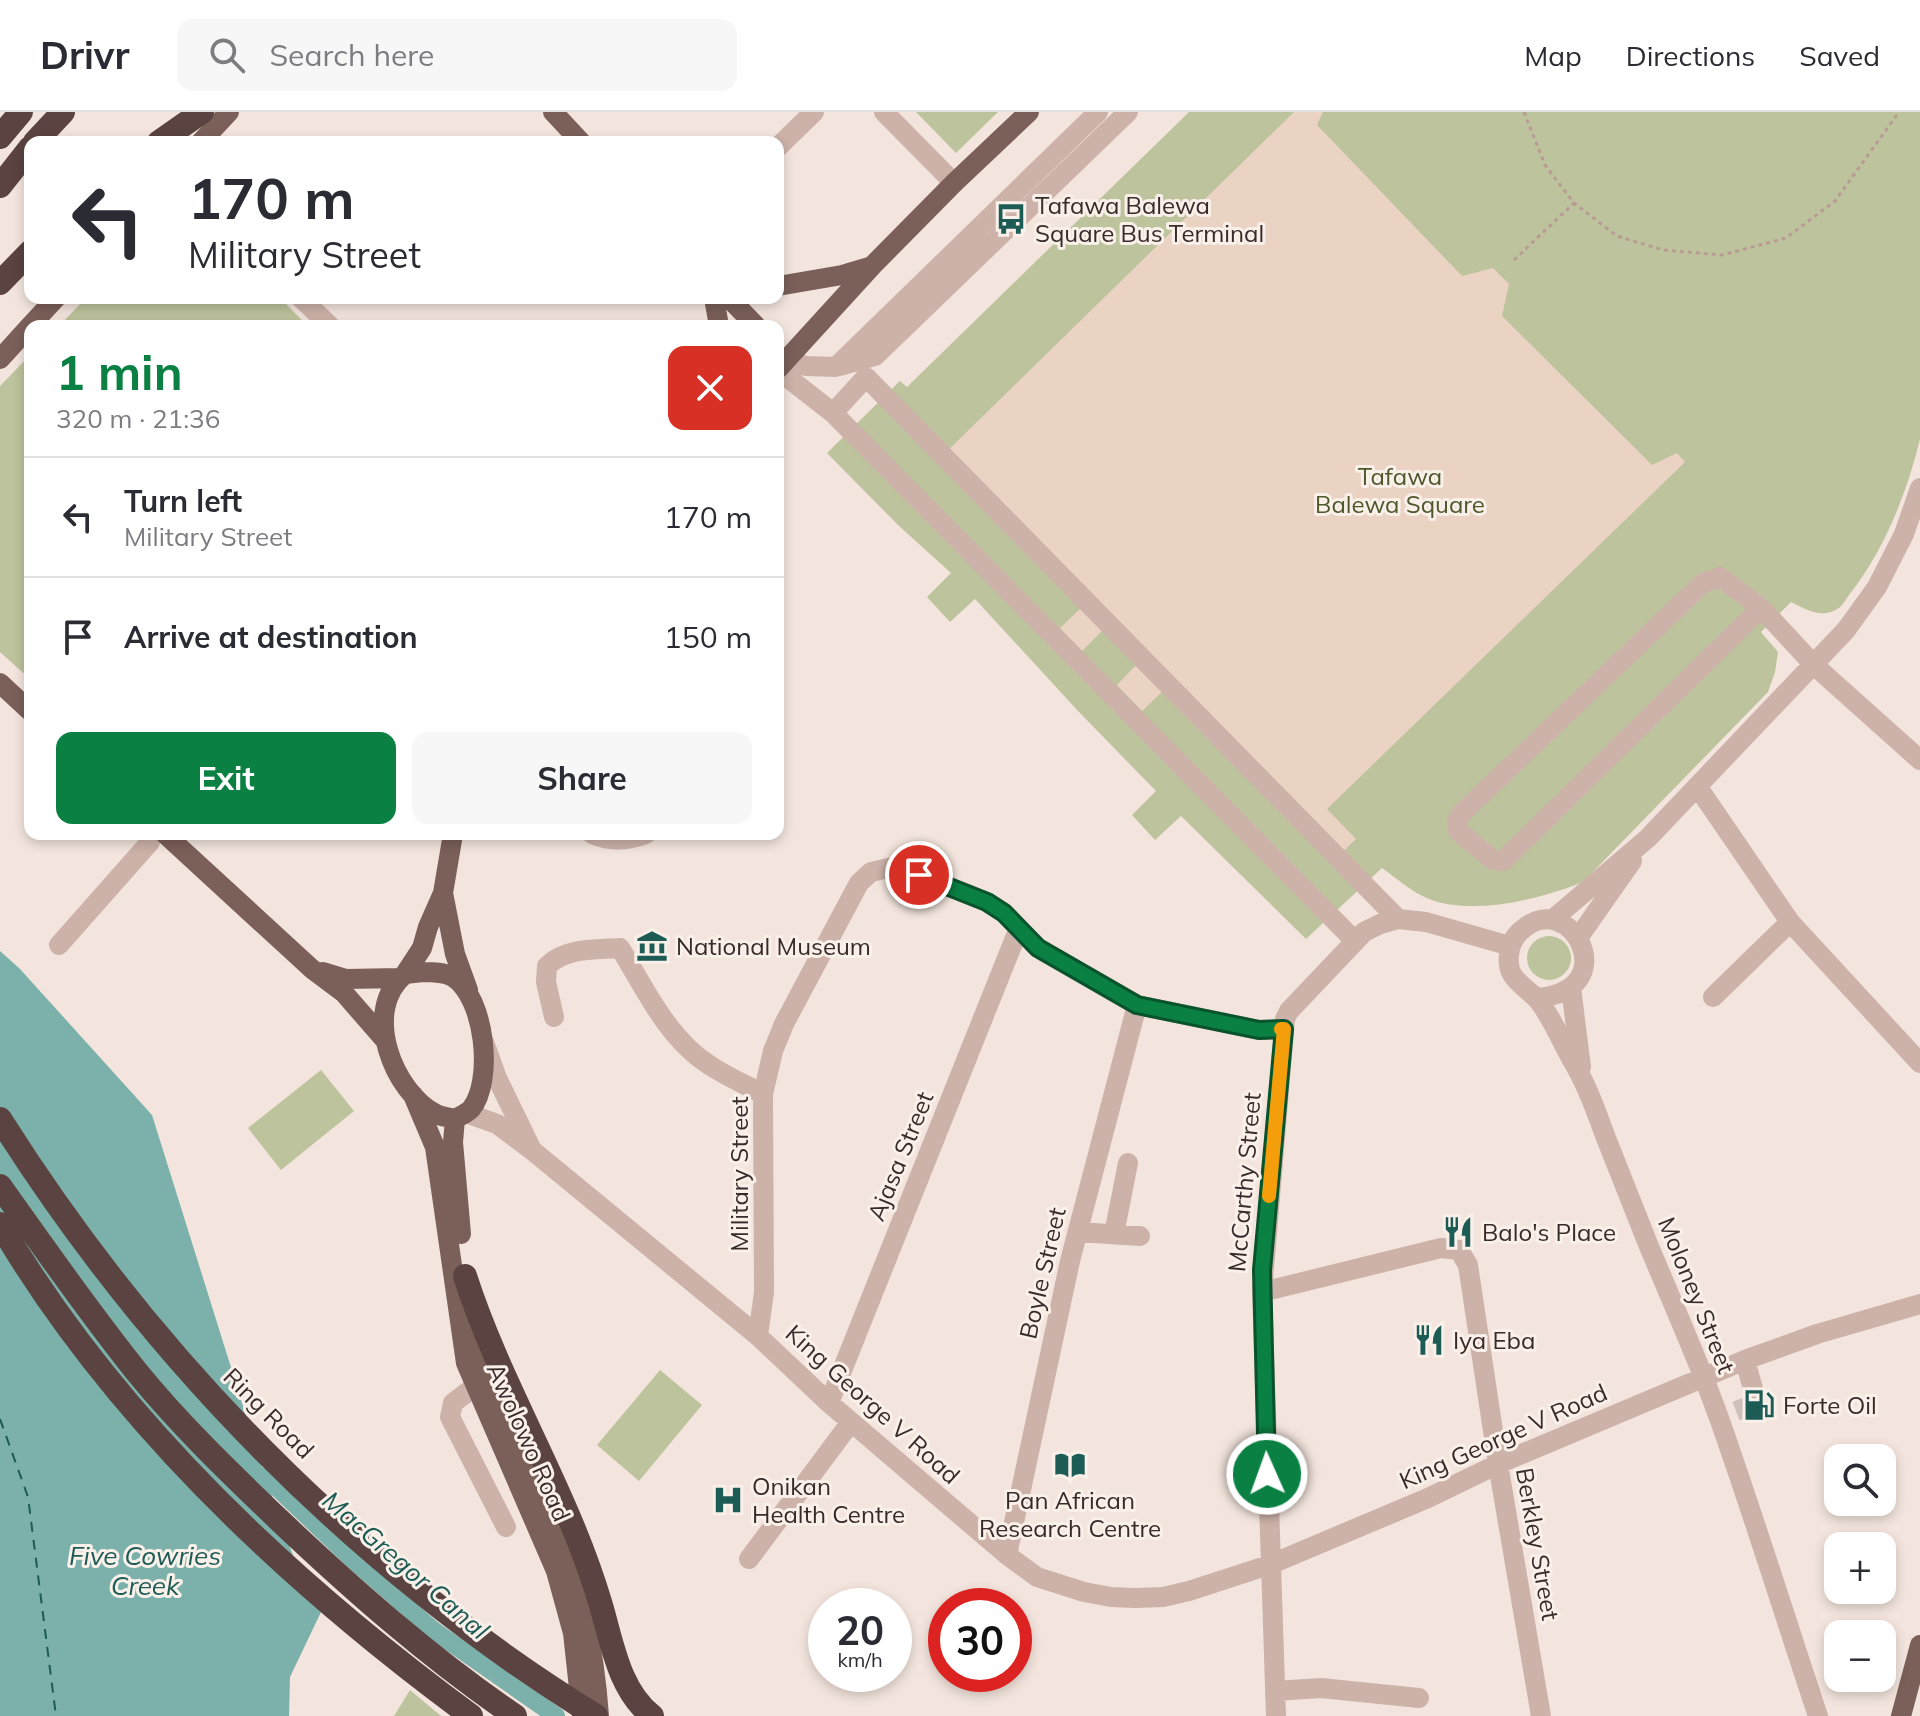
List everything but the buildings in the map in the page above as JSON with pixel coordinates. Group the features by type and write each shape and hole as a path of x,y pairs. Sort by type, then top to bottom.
{"highway":[{"path":"0,137 21,112"},
{"path":"41,136 63,112"},
{"path":"168,136 202,112"},
{"path":"0,186 24,156"},
{"path":"0,283 24,258"},
{"name":"Ring Road","path":"0,1119 97,1259 153,1331 238,1424 357,1539 420,1592 542,1683 597,1709"},
{"path":"0,1186 138,1373 186,1427 262,1503 385,1617 515,1716"},
{"path":"0,1224 69,1331 164,1444 277,1556 351,1622 471,1716"},
{"path":"465,1276 482,1330 584,1552 622,1677 652,1716"}],"main road":[{"path":"207,136 229,112"},
{"path":"553,112 575,136"},
{"path":"784,358 954,183 1029,112"},
{"path":"784,285 842,275 873,265"},
{"path":"36,320 50,304"},
{"path":"735,304 750,320"},
{"path":"0,359 24,333"},
{"path":"0,683 24,705"},
{"path":"159,840 344,993 384,1039 395,1066 413,1095 438,1115 460,1116 471,1108 483,1083 482,1035 455,954 443,893"},
{"path":"384,1039 384,1015 390,994 422,948 443,893 452,840"},
{"path":"312,969 346,979 423,972 444,974 454,978 469,994"},
{"name":"Awolowo Road","path":"413,1095 435,1147 466,1363 556,1571 573,1633 582,1716"},
{"name":"Awolowo Road","path":"460,1116 453,1142 473,1330 490,1380 553,1514 566,1549 585,1614 597,1709"},
{"path":"1901,1716 1920,1645"}],"street":[{"path":"784,141 814,112"},
{"path":"884,112 954,183"},
{"path":"836,367 1098,112"},
{"path":"784,363 836,367 875,356 1128,112"},
{"path":"307,304 324,320"},
{"path":"784,366 1355,941"},
{"path":"833,413 866,377 1398,919 1426,922 1510,946"},
{"path":"1552,920 1648,838 1846,630 1912,538 1920,488"},
{"path":"1761,608 1503,861 1493,860 1458,831 1457,821 1462,813 1712,577 1720,577 1761,608 1815,666 1920,760"},
{"path":"1697,786 1790,922 1920,1063"},
{"path":"1578,938 1648,838"},
{"path":"59,945 155,840"},
{"name":"Military Street","path":"758,1336 764,1292 763,1094 773,1051 784,1024 859,883 871,872 897,866 987,902 1004,913 1038,948 1137,1005 1259,1030 1284,1029"},
{"name":"McCarthy Street","path":"1276,1716 1262,1292 1284,1029 1289,1011 1364,932 1398,919"},
{"path":"1539,920 1552,920 1565,924 1578,938 1585,955 1584,967 1571,988 1549,997 1536,998 1516,981 1510,971 1510,946 1527,925 1539,920"},
{"path":"1713,997 1790,922"},
{"name":"Ajasa Street","path":"829,1403 1019,928"},
{"path":"554,1017 546,982 547,966 558,956 620,948 653,1004 689,1050 763,1094"},
{"name":"Moloney Street","path":"1571,988 1583,1078"},
{"name":"Moloney Street","path":"1536,998 1583,1078 1703,1378 1735,1410 1818,1716"},
{"name":"Boyle Street","path":"1007,1555 1078,1232 1137,1005"},
{"path":"482,1035 497,1078 533,1151"},
{"name":"King George V Road","path":"460,1116 497,1124 533,1151 758,1336 829,1403 1007,1555 1037,1577 1111,1597 1163,1597 1269,1565 1745,1360 1817,1334 1920,1304"},
{"path":"1114,1234 1128,1163"},
{"path":"1078,1232 1140,1236"},
{"name":"Berkley Street","path":"1262,1292 1441,1248 1459,1250 1468,1265 1541,1716"},
{"path":"1735,1410 1755,1396 1745,1360"},
{"path":"474,1387 453,1403 450,1417 506,1527"},
{"path":"749,1559 851,1422"},
{"path":"1275,1691 1321,1688 1419,1698"}],"path":[{"path":"1524,112 1545,165 1574,203 1617,236 1663,250 1722,255 1786,238 1835,201 1899,112"},
{"path":"1514,260 1574,203"}],"green space":[{"path":"916,112 998,112 956,153"},
{"name":"Tafawa Balewa Square","path":"1189,112 1920,112 1920,439 1893,521 1873,560 1841,607 1820,613 1791,602 1761,632 1778,652 1768,692 1583,882 1527,899 1466,906 1429,899 1382,868 1306,939 1181,816 1155,840 1132,815 1156,791 975,599 950,622 927,597 951,573 827,453 900,381 907,387"},
{"path":"80,304 286,304 302,320 65,320"},
{"path":"24,361 24,674 0,652 0,386"},
{"path":"1549,936 1565,942 1571,958 1565,974 1549,980 1533,974 1527,958 1533,942"},
{"path":"321,1070 354,1111 281,1170 248,1128"},
{"path":"660,1370 702,1405 639,1481 597,1445"},
{"path":"410,1690 441,1716 394,1716"}],"shaded area":[{"path":"1294,112 1323,112 1317,125 1462,276 1493,268 1509,284 1502,316 1652,465 1677,453 1685,462 1327,809 1356,839 1331,863 1162,692 1142,711 1117,685 1141,660 1107,626 1082,651 1060,628 1083,606 939,459"}],"water":[{"name":"Five Cowries Creek","path":"0,951 20,969 152,1115 265,1476 307,1595 321,1612 290,1677 289,1716 0,1716"}],"waterway":[{"name":"MacGregor Canal","path":"265,1476 433,1630 556,1716"}],"ferry route":[{"path":"0,1419 28,1497 56,1716"}],"tunnel":[{"path":"1736,1411 1752,1405"}],"slow traffic":[{"path":"1269,1196 1284,1029 1281,1029"}],"place":[{"name":"Tafawa Balewa Square Bus Terminal","path":"1011,219"},
{"name":"National Museum","path":"652,946"},
{"name":"Balo's Place","path":"1458,1232"},
{"name":"Iya Eba","path":"1429,1340"},
{"name":"Forte Oil","path":"1759,1405"},
{"name":"Pan African Research Centre","path":"1070,1465"},
{"name":"Onikan Health Centre","path":"728,1500"}],"route":[{"path":"919,875 987,902 1004,913 1038,948 1137,1005 1259,1030 1284,1029 1262,1270 1267,1474"}]}
